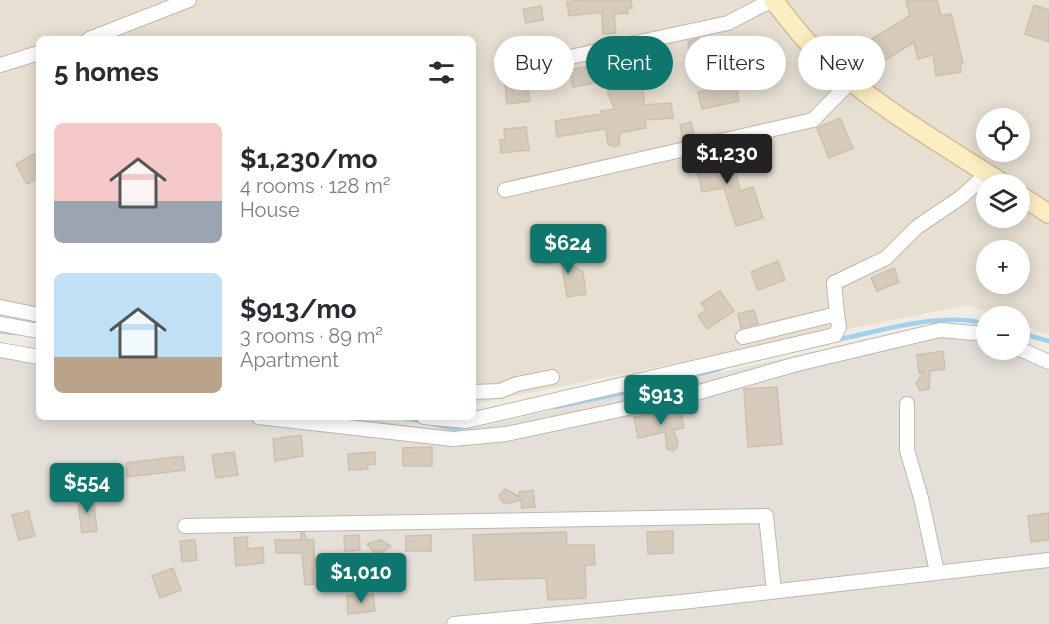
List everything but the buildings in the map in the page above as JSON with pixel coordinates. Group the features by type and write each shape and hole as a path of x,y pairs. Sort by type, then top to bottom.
{"main road":[{"path":"772,0 803,36"},
{"path":"863,90 897,116 987,174"},
{"path":"1030,202 1049,214"}],"street":[{"path":"97,36 189,0"},
{"path":"574,56 728,24 772,0"},
{"path":"0,65 36,54"},
{"path":"505,190 813,120 842,90"},
{"path":"476,419 836,335 839,327 834,283 886,258 917,227 960,198 976,184"},
{"path":"0,307 36,314"},
{"path":"743,337 837,314"},
{"path":"0,324 36,330"},
{"path":"285,420 453,439 506,434 689,395 797,364 940,330 976,333"},
{"path":"0,350 36,356"},
{"path":"1030,353 1049,362"},
{"path":"476,392 500,391 517,384 552,377"},
{"path":"907,404 907,450 938,572"},
{"path":"456,420 471,420"},
{"path":"185,526 766,516 774,591"},
{"path":"454,624 1049,560"}],"shaded area":[{"path":"0,0 1049,0 1049,335 1030,328 1030,306 976,306 976,308 968,305 476,403 476,36 36,36 36,329 0,320"},
{"path":"933,325 976,331 976,360 1030,360 1030,352 1049,356 1049,624 0,624 0,351 36,357 36,420 378,420 451,433"}],"waterway":[{"path":"836,340 931,321 976,322"},
{"path":"0,331 13,333"},
{"path":"1030,336 1049,341"},
{"path":"556,407 642,389 720,369"},
{"path":"415,420 425,422"},
{"path":"433,424 454,429 466,426"}]}
